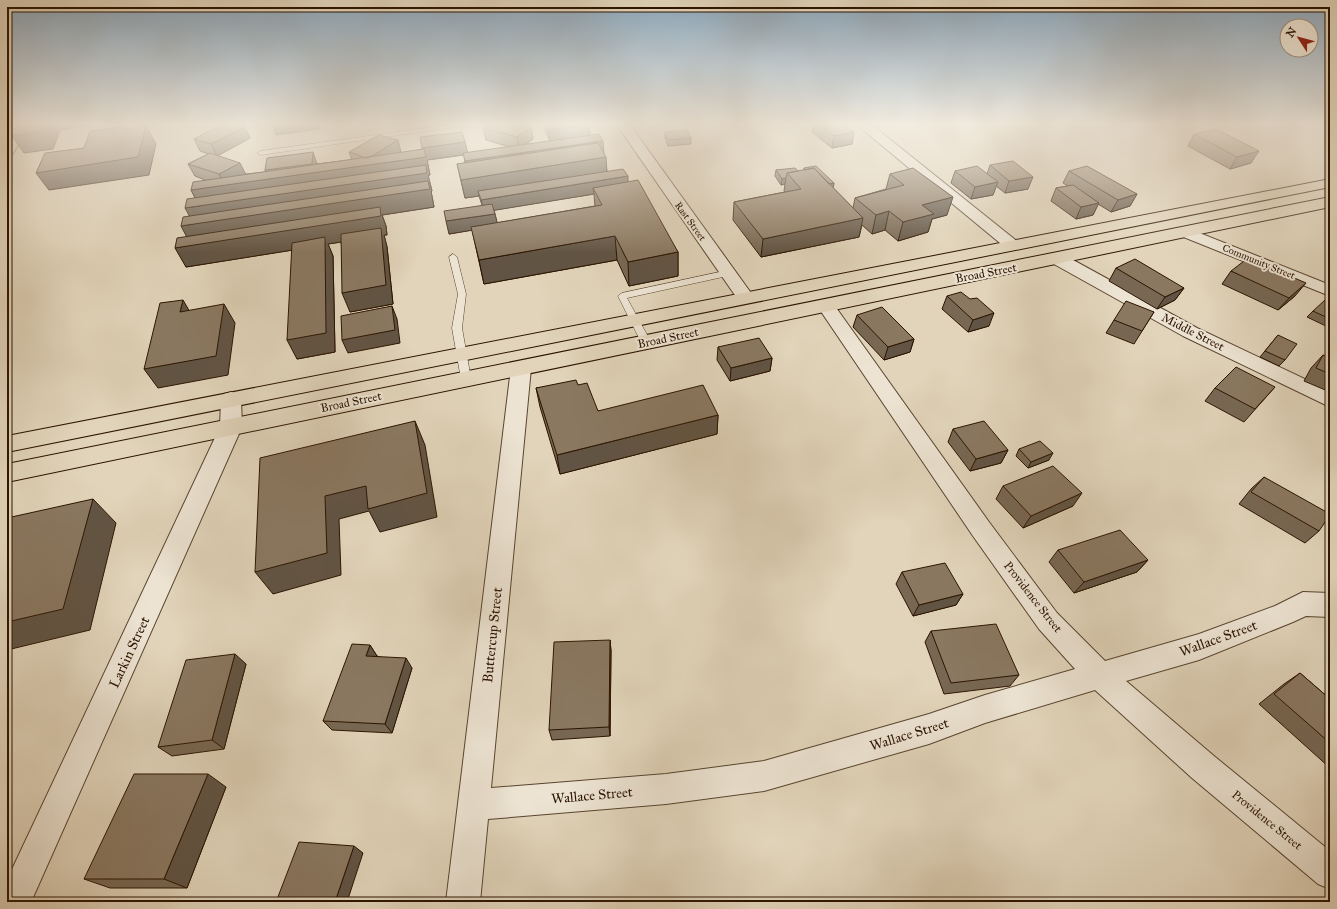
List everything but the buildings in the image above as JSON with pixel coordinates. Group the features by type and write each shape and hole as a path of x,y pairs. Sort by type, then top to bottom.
{"main road":[{"name":"Broad Street","path":"7,444 745,297 1330,183"},
{"name":"Broad Street","path":"7,473 1058,259 1330,202"}],"street":[{"name":"Rast Street","path":"653,167 745,297"},
{"path":"917,167 1012,245"},
{"name":"Community Street","path":"1187,232 1330,291"},
{"name":"Middle Street","path":"1058,259 1190,332 1330,400"},
{"name":"Providence Street","path":"826,306 981,529 1048,621 1100,676 1203,767 1330,872"},
{"name":"Buttercup Street","path":"463,902 521,368"},
{"name":"Larkin Street","path":"14,902 231,427 231,399"},
{"name":"Wallace Street","path":"474,805 666,789 764,776 929,729 985,709 1199,647 1284,614 1303,604 1330,605"}],"lane":[{"path":"453,258 462,294 457,328 466,379"},
{"path":"646,342 622,296 728,273"}]}
